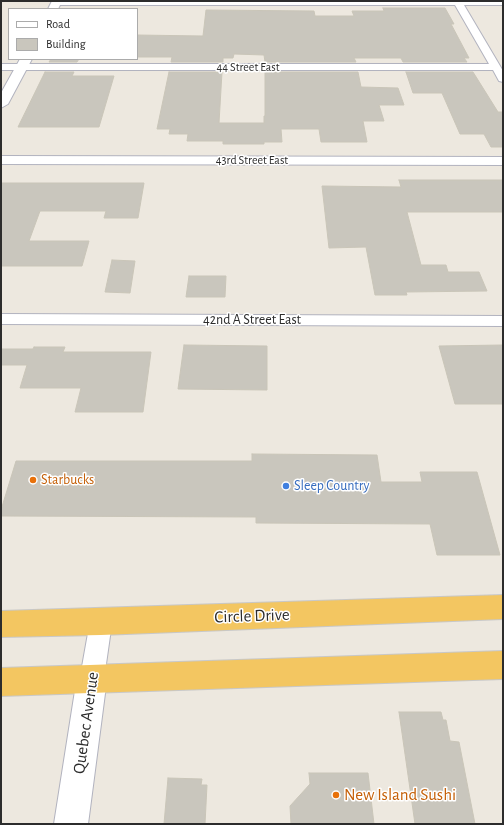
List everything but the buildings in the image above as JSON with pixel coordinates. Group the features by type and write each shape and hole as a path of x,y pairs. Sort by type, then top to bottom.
{"highway":[{"name":"Circle Drive","path":"1,624 101,622 503,607"},
{"path":"1,682 503,665"}],"street":[{"path":"457,2 503,80"},
{"path":"56,4 503,3"},
{"path":"1,104 24,63"},
{"name":"44 Street East","path":"1,66 24,63 496,67"},
{"name":"43rd Street East","path":"1,160 503,160"},
{"name":"42nd A Street East","path":"1,319 503,321"},
{"name":"Quebec Avenue","path":"71,824 101,622"}],"place":[{"name":"Starbucks","path":"33,480"},
{"name":"Sleep Country","path":"286,486"},
{"name":"New Island Sushi","path":"336,795"}]}
